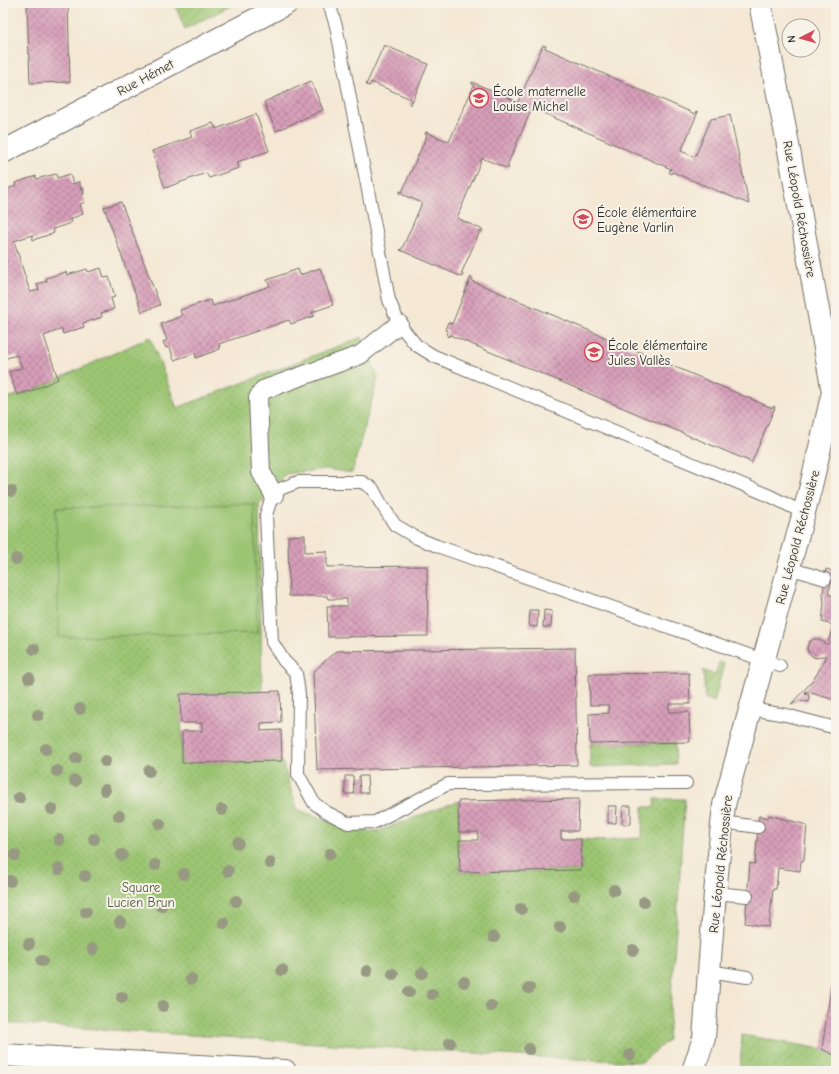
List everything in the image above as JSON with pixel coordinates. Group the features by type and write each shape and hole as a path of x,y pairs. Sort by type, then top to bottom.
{"street":[{"name":"Rue Hémet","path":"3,152 287,3"},
{"name":"Rue Léopold Réchossière","path":"693,1071 704,1038 715,893 724,805 750,709 772,664 789,568 835,392 760,3"},
{"path":"274,495 261,472 258,398 263,390 360,355 399,324"},
{"path":"3,1055 285,1071"}],"lane":[{"path":"329,3 336,26 389,300 399,324 416,345 434,356 770,496 804,513"},
{"path":"686,783 448,784 375,822 348,823 326,812 314,803 298,774 299,694 296,674 284,661 272,642 266,515 271,499 280,489 298,482 362,482 373,489 395,525 417,538 772,664"},
{"path":"789,568 825,579"},
{"path":"750,709 786,715 836,728"},
{"path":"722,822 758,826"},
{"path":"715,893 747,896"},
{"path":"709,972 747,977"}],"green space":[{"path":"174,3 236,3 185,29"},
{"name":"Square Lucien Brun","path":"150,337 177,408 362,337 378,377 352,473 326,469 286,474 259,504 262,692 181,694 182,763 282,761 297,809 350,829 376,832 458,801 460,872 581,870 581,839 594,840 642,838 643,807 655,807 655,799 685,799 668,1040 642,1062 534,1057 3,1023 3,399 29,392"},
{"path":"254,504 257,633 59,637 56,508"},
{"path":"719,662 724,664 714,702 705,698 703,670 715,675"},
{"path":"675,743 676,764 590,767 590,744"},
{"path":"742,1035 822,1049 836,1056 836,1071 740,1071"}],"building":[{"path":"27,3 68,3 70,82 30,83"},
{"path":"384,45 428,64 411,105 409,104 411,99 371,82 369,86 366,85"},
{"path":"543,45 546,46 545,48 695,114 696,111 698,112 681,151 695,157 711,119 730,115 749,204 672,172 671,174 669,172 671,169 532,108 507,166 509,167 508,169 482,158 457,218 483,230 482,232 480,231 461,274 463,274 462,277 400,250 402,249 422,203 399,193 400,191 402,192 427,135 425,134 426,132 449,142 474,85 472,82 518,102"},
{"path":"311,81 323,110 276,131 264,102"},
{"path":"256,114 269,151 237,162 239,168 209,178 206,173 165,188 152,151 192,137 190,131 213,123 216,129"},
{"path":"56,174 57,178 70,174 73,184 79,182 81,189 83,188 84,194 82,195 85,202 80,204 83,214 70,219 71,223 53,229 54,233 33,240 32,235 14,241 30,292 39,290 37,284 47,281 46,278 66,272 67,275 87,269 88,272 101,268 104,278 109,277 115,297 111,298 114,309 101,313 102,317 83,323 84,327 63,334 62,329 44,336 58,379 29,392 17,395 9,372 22,368 17,355 3,359 3,326 8,324 5,318 3,319 3,263 7,262 3,244 3,196 8,195 7,189 16,186 15,183 36,176 36,179"},
{"path":"121,202 160,305 142,312 104,207"},
{"path":"320,268 333,305 312,312 314,316 291,324 289,320 219,344 220,349 196,358 195,353 174,360 170,347 166,348 163,342 167,340 161,324 182,316 180,310 210,300 213,306 270,286 267,280 298,269 300,275"},
{"path":"471,277 473,278 472,281 772,408 774,406 775,407 751,464 749,461 450,335 448,337 448,331 445,330 448,322 452,324"},
{"path":"305,535 305,552 327,551 327,567 427,566 428,636 328,637 327,606 347,606 347,599 328,599 327,596 289,596 288,536"},
{"path":"826,569 836,572 836,574 834,573 828,594 836,597 836,700 806,691 805,694 809,695 808,702 799,700 791,704 807,687 817,674 824,660 825,661 826,656 817,658 813,657 808,652 807,648 809,642 814,639 818,639 825,644 828,644 833,625 822,622"},
{"path":"530,610 538,610 537,627 529,626"},
{"path":"544,610 552,611 551,627 543,627"},
{"path":"575,648 577,765 317,770 313,672 336,651"},
{"path":"689,673 690,704 669,704 669,712 689,712 690,742 590,744 589,714 609,713 609,705 590,705 589,674"},
{"path":"280,691 281,722 261,723 261,731 281,730 282,761 182,763 182,731 202,731 202,723 181,723 180,694"},
{"path":"345,776 353,776 354,794 345,794"},
{"path":"359,776 367,776 368,793 360,793"},
{"path":"579,799 578,831 561,831 561,839 581,839 581,870 460,872 459,840 478,840 478,832 459,832 458,801"},
{"path":"608,806 617,806 616,823 608,823"},
{"path":"623,806 631,806 631,824 622,824"},
{"path":"769,815 807,825 804,859 801,861 800,871 778,868 776,889 773,889 769,927 745,923 750,863 755,864 759,816 768,818"},
{"path":"836,961 836,1056 822,1049"}],"place":[{"name":"École maternelle Louise Michel","path":"479,98"},
{"name":"École élémentaire Eugène Varlin","path":"583,219"},
{"name":"École élémentaire Jules Vallès","path":"594,352"}]}
